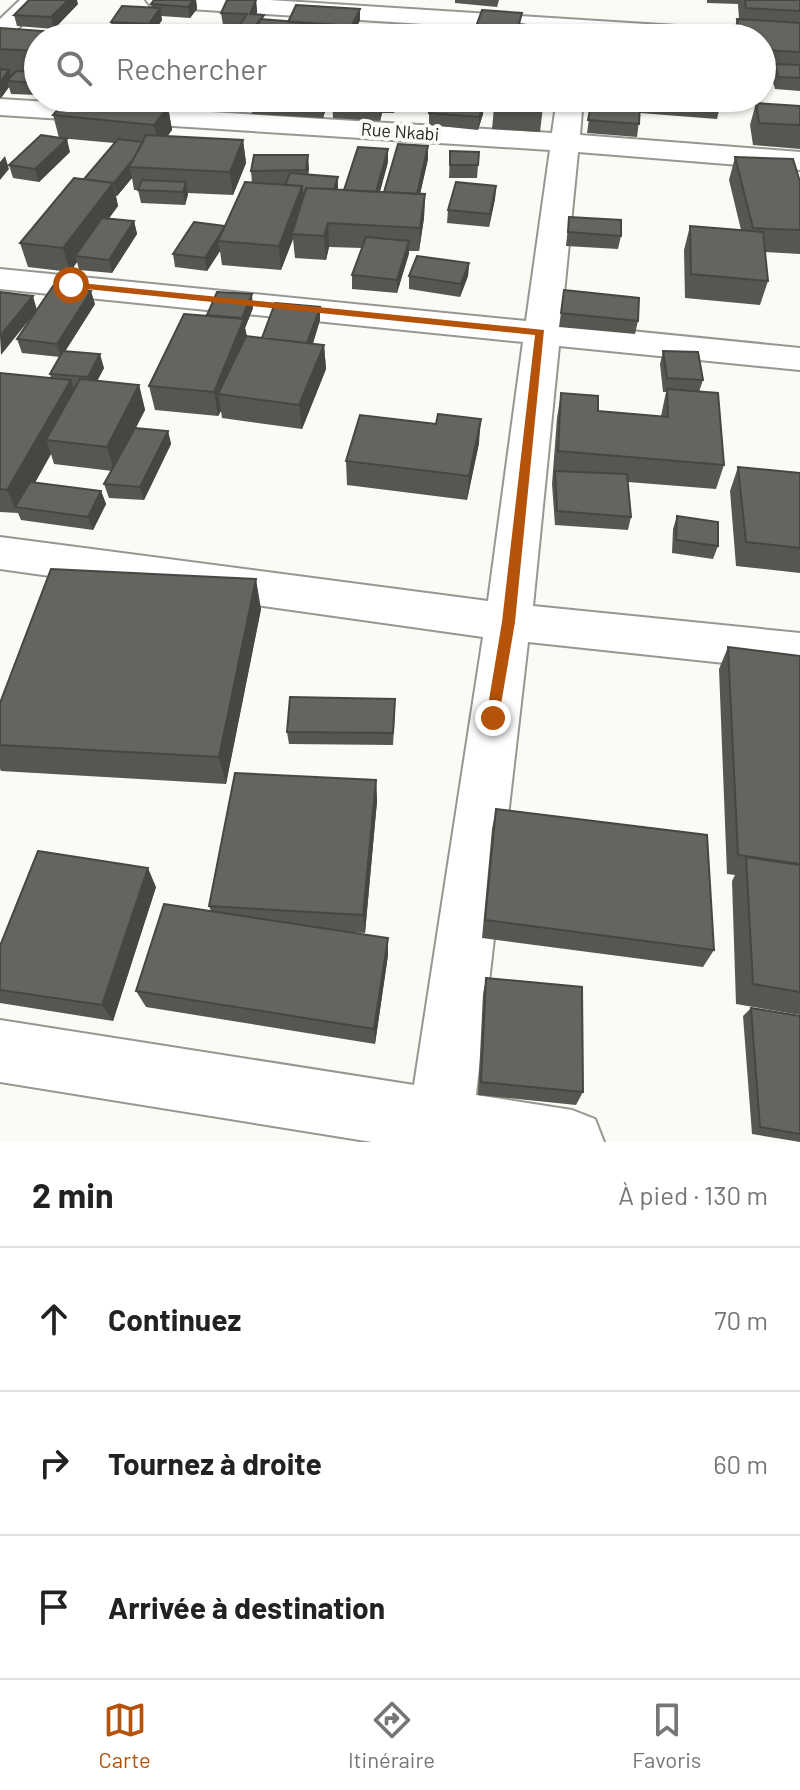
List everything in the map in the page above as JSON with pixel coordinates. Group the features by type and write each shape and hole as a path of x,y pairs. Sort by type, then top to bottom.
{"street":[{"path":"0,33 33,0"},
{"path":"158,0 475,24"},
{"path":"582,24 584,0"},
{"name":"Rue Nkabi","path":"0,107 24,108"},
{"name":"Rue Nkabi","path":"80,112 563,142 800,161"},
{"path":"440,1130 508,622 568,112"},
{"path":"0,279 800,359"},
{"path":"0,553 508,622 800,652"},
{"path":"0,1051 440,1130 572,1142"}],"building":[{"path":"29,0 68,0 51,17 14,15"},
{"path":"154,0 193,0 188,7 151,4"},
{"path":"227,0 256,0 250,14 264,15 258,24 240,24 247,14 221,13"},
{"path":"745,0 800,0 800,11 746,8"},
{"path":"296,5 360,9 352,24 288,22"},
{"path":"122,6 160,8 149,24 111,22"},
{"path":"482,10 522,13 519,24 477,24"},
{"path":"260,19 323,24 257,24"},
{"path":"737,19 800,23 800,52 776,51 776,24 738,24"},
{"path":"0,28 24,30 24,50 0,49"},
{"path":"776,64 800,65 800,78 778,77"},
{"path":"0,69 9,70 0,82"},
{"path":"16,71 24,71 24,82 7,81"},
{"path":"776,104 800,106 800,125 759,123 757,112 776,112"},
{"path":"56,112 164,112 154,125 53,115"},
{"path":"429,112 481,112 479,117"},
{"path":"590,112 640,112 639,124 588,120"},
{"path":"41,135 67,139 35,169 9,165"},
{"path":"146,135 243,140 230,172 129,167"},
{"path":"118,139 143,142 114,183 84,179"},
{"path":"398,144 428,146 417,194 384,192"},
{"path":"358,147 388,149 376,192 344,190"},
{"path":"450,151 479,152 478,165 450,165"},
{"path":"254,155 308,155 306,170 251,171"},
{"path":"735,157 793,159 800,182 800,230 753,228"},
{"path":"290,173 338,177 334,189 306,188 302,193 302,186 285,185"},
{"path":"74,178 113,183 63,248 20,243"},
{"path":"142,180 186,182 183,192 138,190"},
{"path":"245,182 302,186 279,246 218,241"},
{"path":"456,182 496,186 490,214 448,210"},
{"path":"306,188 425,194 420,228 328,223 324,236 292,234"},
{"path":"569,217 621,220 621,236 568,232"},
{"path":"102,218 134,221 109,260 75,256"},
{"path":"194,222 225,226 205,258 173,254"},
{"path":"690,226 763,232 768,281 691,274"},
{"path":"366,237 409,241 397,280 352,275"},
{"path":"417,256 469,263 461,284 409,276"},
{"path":"53,286 91,291 57,344 17,339"},
{"path":"564,290 639,298 638,321 561,313"},
{"path":"0,292 33,296 0,336"},
{"path":"217,292 252,294 242,318 207,315"},
{"path":"275,303 320,307 307,343 262,338"},
{"path":"184,314 244,319 214,392 149,386"},
{"path":"246,336 324,345 299,405 218,394"},
{"path":"63,351 100,354 88,377 50,374"},
{"path":"663,351 698,352 703,380 667,378"},
{"path":"0,373 71,380 7,490 0,489"},
{"path":"80,379 139,385 107,447 46,440"},
{"path":"667,389 718,393 724,465 558,451 561,393 598,396 598,411 668,417"},
{"path":"438,414 481,419 469,476 346,461 360,415 436,424"},
{"path":"135,428 168,431 140,487 104,484"},
{"path":"738,467 800,473 800,548 746,542"},
{"path":"555,471 627,474 631,517 557,511"},
{"path":"30,482 101,491 88,517 15,507"},
{"path":"677,516 718,522 718,546 676,540"},
{"path":"51,569 256,579 219,757 0,745 0,703"},
{"path":"728,647 800,656 800,864 738,855"},
{"path":"290,697 395,699 393,733 287,732"},
{"path":"235,773 376,780 363,915 209,906"},
{"path":"496,809 707,835 714,950 485,920"},
{"path":"38,851 148,868 102,1005 0,990 0,946"},
{"path":"746,857 800,865 800,992 753,984"},
{"path":"164,904 388,938 374,1029 136,991"},
{"path":"486,978 582,987 583,1092 481,1082"},
{"path":"751,1008 800,1016 800,1134 760,1127"}],"route":[{"path":"71,285 540,332 508,622 493,718"}]}
